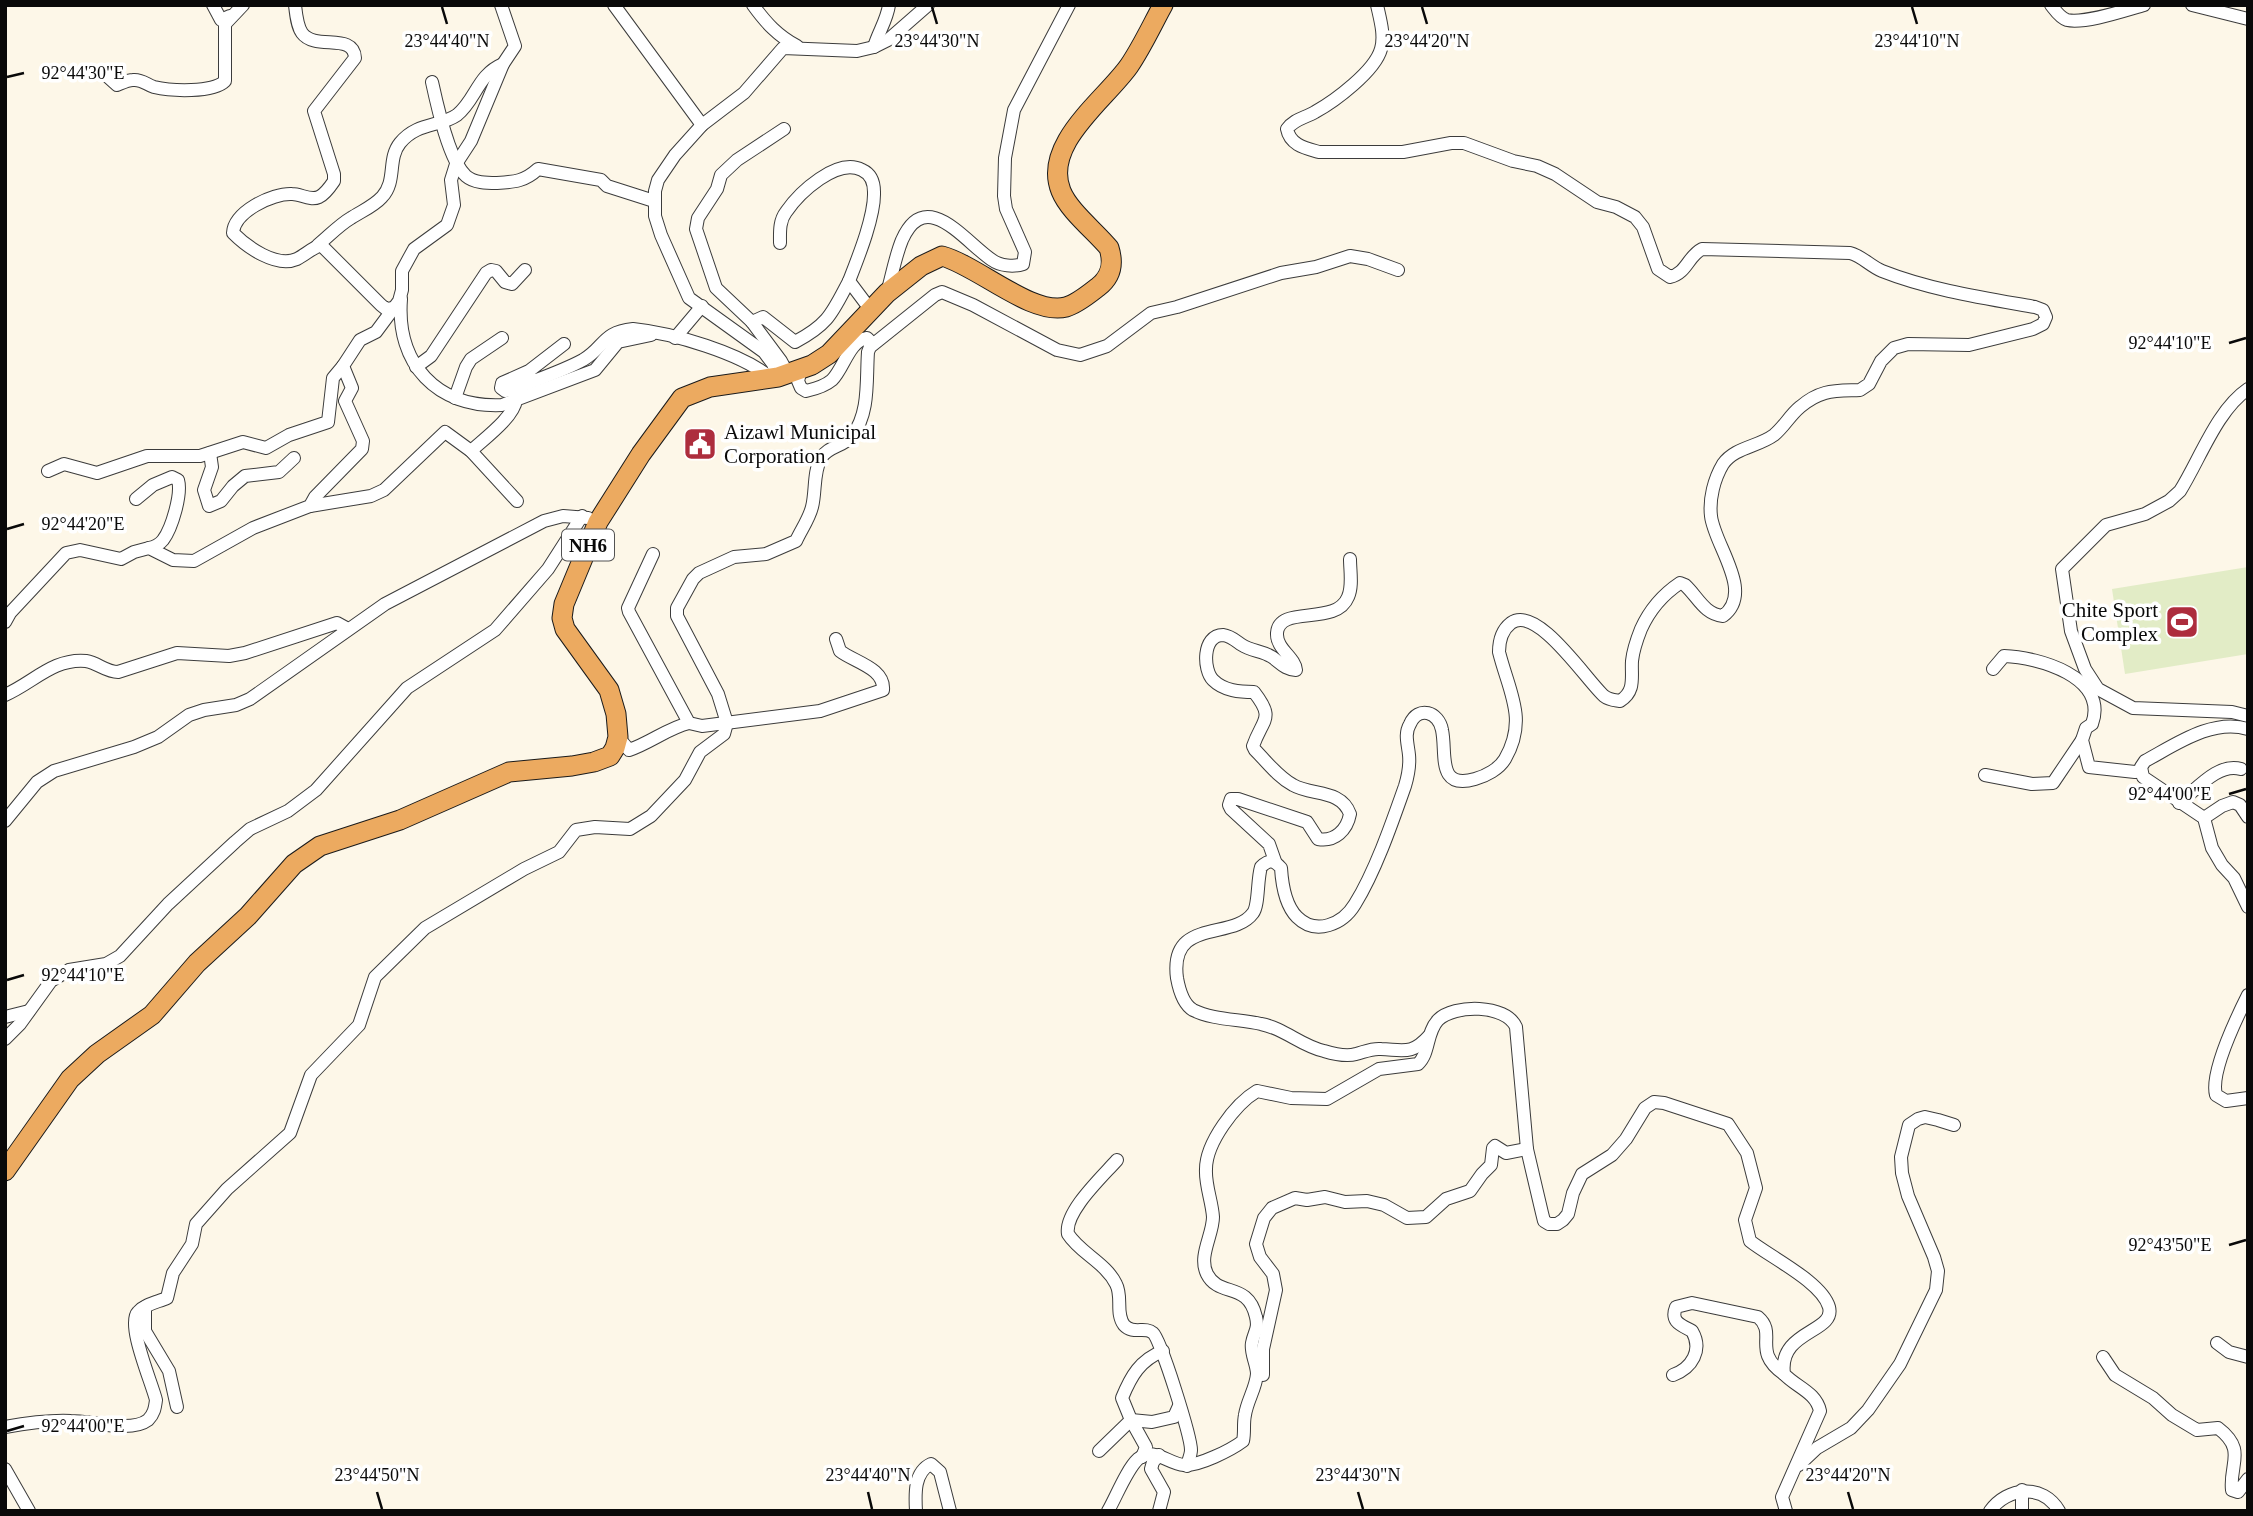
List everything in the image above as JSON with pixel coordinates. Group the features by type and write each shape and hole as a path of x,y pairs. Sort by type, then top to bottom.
{"highway":[{"name":"NH6","path":"618,737 616,714 609,690 572,640 562,618 590,519 682,398 710,387 785,375 812,365 829,354 887,293 921,266 942,256 960,261 1036,305 1052,309 1068,306 1102,284 1111,272 1112,258 1109,248 1068,204 1060,190 1059,159 1066,141 1080,121 1129,65 1164,5"},
{"path":"5,1171 70,1079 97,1054 152,1015 197,963 248,916 294,864 320,846 400,820 509,772 594,762 610,756 618,737"}],"street":[{"path":"213,5 221,20 231,16"},
{"path":"107,76 117,85 140,80 153,87 195,90 221,85 225,81 226,71 225,24 243,5"},
{"path":"295,5 303,34 316,41 351,46 355,51 355,58 314,111 334,181 320,196 313,198 291,194 256,205 239,217 233,226 233,233 248,247 260,253 289,261 296,260 318,245 338,226 378,201 386,194 390,185 391,163 400,142 416,130 458,114 486,75 503,64"},
{"path":"501,5 515,46 503,64 471,141 457,164 451,180 454,205 449,220 443,228 414,249 402,271 400,315 405,344 416,367 429,384 455,398 489,406 502,405 595,370 618,342 658,334"},
{"path":"614,5 702,125"},
{"path":"753,5 773,30 801,48"},
{"path":"874,47 880,27 888,15 889,5"},
{"path":"887,293 902,241 912,223 927,217 937,217 944,221 993,262 1014,266 1023,264 1025,252 1006,209 1005,158 1014,110 1069,5"},
{"path":"1350,559 1350,589 1344,604 1329,613 1286,619 1279,627 1277,636 1280,647 1296,669 1286,669 1272,657 1222,635 1208,645 1207,665 1209,675 1214,681 1233,690 1254,692 1266,707 1266,717 1253,746 1255,750 1282,778 1306,791 1333,796 1342,801 1350,814 1341,832 1324,840 1318,839 1307,822 1238,799 1231,799 1229,805 1269,844 1275,862 1281,868 1282,885 1295,916 1305,924 1321,928 1337,922 1354,906 1369,875 1406,783 1409,765 1406,739 1414,717 1421,712 1438,718 1442,731 1443,758 1448,773 1455,781 1462,783 1480,778 1504,762 1518,722 1499,652 1499,643 1508,625 1523,620 1540,628 1560,645 1606,697 1620,701 1631,689 1632,661 1641,631 1652,608 1664,594 1680,583 1685,584 1705,609 1714,615 1723,616 1731,611 1734,597 1732,569 1716,535 1711,518 1711,499 1723,465 1732,454 1767,440 1800,407 1820,394 1839,389 1860,390 1869,384 1881,361 1894,348 1908,344 1969,345 2033,330 2043,324 2046,317 2043,310 2035,307 1997,301 1880,270 1858,255 1850,253 1702,249 1693,254 1686,268 1670,277 1658,269 1643,227 1635,217 1616,207 1597,202 1556,174 1537,166 1513,161 1464,144 1451,143 1403,152 1319,152 1293,142 1287,129 1292,122 1315,112 1338,97 1376,61 1382,48 1383,35 1377,5"},
{"path":"2050,5 2062,17 2072,20 2106,16 2144,5"},
{"path":"2192,5 2248,19"},
{"path":"785,375 764,352 689,298 661,235 654,201 658,180 674,155 702,125 744,93 780,51 788,47 857,51 874,47 888,40 923,8"},
{"path":"432,82 441,121 457,164 473,181 514,182 529,177 538,169 601,180 607,187 654,201"},
{"path":"784,129 737,160 721,175 717,189 696,223 716,288 752,322 781,361 785,375"},
{"path":"752,322 762,317 796,342 818,330 832,313 860,254 874,199 871,178 865,172 847,166 824,175 786,211 780,230 780,243"},
{"path":"318,245 381,305 386,309 394,308"},
{"path":"870,347 928,300 942,292 973,305 1057,351 1080,355 1107,346 1151,313 1281,273 1316,267 1350,256 1368,259 1398,270"},
{"path":"416,367 431,356 486,273 496,271 508,284 512,284 525,270"},
{"path":"849,281 870,309"},
{"path":"48,471 58,465 69,464 97,473 147,456 200,456 243,442 266,448 289,435 326,424 330,419 330,388 333,378 360,340 376,332 401,296"},
{"path":"675,338 702,306"},
{"path":"5,1426 72,1421 126,1426 147,1421 155,1412 156,1400 135,1332 136,1313 167,1298 173,1273 192,1244 196,1224 211,1206 290,1133 312,1075 359,1025 374,977 425,928 524,869 559,852 576,830 595,827 630,829 651,816 685,780 700,752 724,734 727,723 718,694 677,615 677,608 699,573 734,557 766,554 796,541 812,506 819,461 830,449 853,435 862,416 871,342 867,338 858,341 830,382 806,391 798,381 785,375 755,367 716,350 633,329 612,334 583,360 511,390 505,391 501,388 502,383 529,371 565,344"},
{"path":"455,398 471,359 502,338"},
{"path":"310,506 363,446 345,401 352,388 343,366"},
{"path":"2248,389 2238,396 2227,410 2180,491 2169,501 2146,513 2106,525 2062,569 2071,631 2091,681 2098,689 2133,708 2232,712 2248,716"},
{"path":"471,451 505,421 515,407 516,400"},
{"path":"149,548 173,560 194,561 253,528 310,506 371,496 384,490 442,433 452,435 471,451 517,501"},
{"path":"210,453 212,467 204,490 209,506 221,501 245,476 279,472 294,458"},
{"path":"5,622 10,613 66,553 80,550 121,559 162,541 180,491 178,480 172,477 153,485 136,499"},
{"path":"5,821 37,782 54,771 146,742 158,737 189,715 236,705 250,699 385,604 544,521 563,516 590,519"},
{"path":"5,1039 58,975 69,970 106,964 120,956 159,912 250,829 288,811 316,790 407,688 489,636 590,519"},
{"path":"653,554 628,608 689,723"},
{"path":"5,695 39,673 69,663 87,661 118,672 177,653 229,656 245,653 337,623 348,629"},
{"path":"618,737 629,750 689,723 702,726 820,711 883,690 881,680 867,665 840,651 836,639"},
{"path":"1985,775 2032,784 2053,783 2082,740 2086,728 2092,724 2094,709 2087,690 2075,677 2050,664 2004,656 1993,668"},
{"path":"2248,729 2226,726 2206,731 2141,765 2143,777 2204,818 2212,848 2234,878 2248,907"},
{"path":"2082,740 2088,764 2092,769 2141,771"},
{"path":"2179,803 2220,771 2232,767 2241,769"},
{"path":"2204,818 2222,806 2236,802 2248,817"},
{"path":"1275,862 1265,863 1261,867 1256,889 1257,900 1251,916 1233,926 1195,936 1184,946 1177,959 1177,977 1187,1004 1204,1013 1275,1028 1309,1047 1344,1055 1380,1048 1408,1051 1418,1047 1429,1036"},
{"path":"2248,995 2218,1066 2214,1086 2216,1095 2226,1101 2248,1098"},
{"path":"1108,1511 1135,1463 1142,1457 1148,1454 1159,1455 1175,1464 1187,1466 1225,1453 1243,1441 1245,1413 1257,1372 1252,1343 1258,1328 1251,1302 1244,1295 1213,1282 1207,1273 1205,1252 1213,1218 1206,1171 1209,1150 1242,1103 1254,1093 1260,1091 1291,1098 1327,1099 1379,1069 1421,1063 1429,1036 1439,1019 1455,1010 1480,1009 1506,1015 1511,1019 1517,1034 1527,1149 1544,1220 1553,1225 1563,1220 1567,1214 1582,1174 1612,1155 1626,1139 1639,1114 1649,1105 1664,1103 1728,1124 1747,1153 1753,1169 1756,1188 1745,1220 1750,1241 1792,1269 1815,1288 1829,1305 1830,1312 1825,1321 1787,1350 1784,1374"},
{"path":"5,1017 29,1011"},
{"path":"1794,1470 1817,1448 1851,1428 1868,1410 1900,1364 1936,1290 1938,1271 1908,1196 1900,1157 1909,1125 1918,1119 1925,1117 1954,1125"},
{"path":"1255,1386 1264,1374 1263,1349 1276,1290 1273,1274 1260,1257 1256,1244 1264,1219 1272,1209 1295,1198 1307,1200 1325,1197 1345,1202 1367,1201 1384,1205 1408,1218 1426,1217 1446,1199 1470,1191 1491,1165 1495,1146 1506,1153 1527,1149"},
{"path":"1117,1160 1076,1209 1066,1225 1068,1234 1117,1284 1120,1294 1119,1314 1126,1327 1133,1331 1151,1331 1155,1335 1163,1351 1191,1450 1187,1466"},
{"path":"1673,1375 1691,1363 1697,1343 1692,1331 1677,1324 1674,1318 1676,1307 1692,1303 1758,1317 1764,1322 1768,1360 1771,1365 1811,1394 1820,1410 1782,1497 1786,1511"},
{"path":"145,1307 145,1331 169,1371 177,1407"},
{"path":"2217,1343 2229,1352 2248,1357"},
{"path":"1142,1457 1146,1447 1130,1420 1122,1398 1129,1380 1141,1364 1163,1351"},
{"path":"2103,1357 2115,1375 2153,1398 2172,1415 2197,1430 2218,1428 2225,1433 2235,1455 2232,1490 2238,1492 2248,1479"},
{"path":"1130,1420 1152,1422 1174,1417 1179,1406"},
{"path":"1099,1451 1130,1420"},
{"path":"1159,1455 1151,1466 1152,1473 1164,1492 1159,1511"},
{"path":"916,1511 917,1482 921,1471 931,1464 940,1472 950,1511"},
{"path":"5,1469 29,1511"},
{"path":"1990,1511 1997,1502 2022,1490 2037,1492 2055,1504 2059,1511"},
{"path":"2022,1490 2022,1511"}],"green space":[{"name":"Chite Sport Complex","path":"2248,567 2248,654 2125,674 2112,589"}],"place":[{"name":"Aizawl Municipal Corporation","path":"700,444"},
{"name":"Chite Sport Complex","path":"2182,622"}]}
